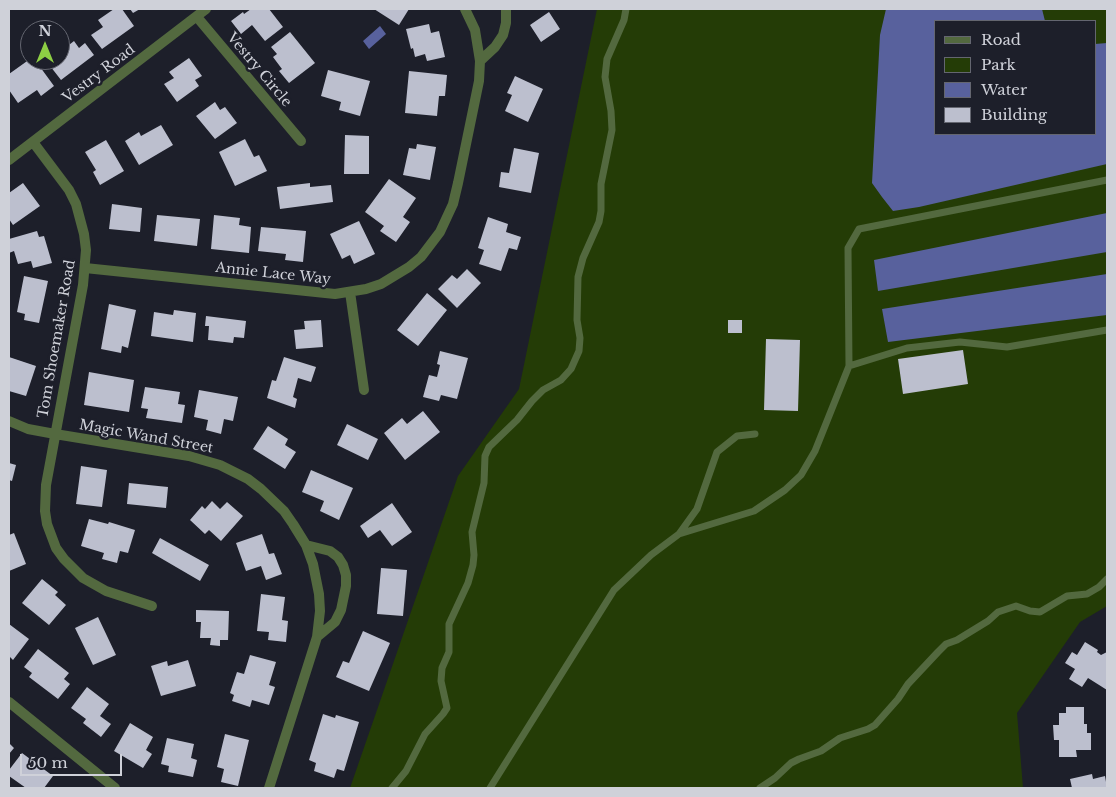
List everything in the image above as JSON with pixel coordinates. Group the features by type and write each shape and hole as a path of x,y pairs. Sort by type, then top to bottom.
{"street":[{"name":"Vestry Road","path":"9,160 206,9"},
{"name":"Annie Lace Way","path":"85,268 321,293 366,290 381,284 409,267 427,251 440,232 453,204 479,81 480,61 474,30 465,9"},
{"path":"480,61 495,47 502,35 506,24 506,9"},
{"name":"Vestry Circle","path":"197,17 301,141"},
{"name":"Tom Shoemaker Road","path":"33,142 69,190 76,204 84,234 85,268 45,498 47,524 56,548 73,569 94,585 152,606"},
{"path":"350,292 364,390"},
{"name":"Magic Wand Street","path":"9,421 28,428 55,434 190,456 220,465 248,479 284,512 306,544 313,564 319,594 320,611 317,637 269,788"},
{"path":"306,544 330,551 338,557 346,575 346,586 341,610 335,622 317,637"},
{"path":"9,702 115,788"}],"lane":[{"path":"392,788 406,771 425,734 447,708 441,681 442,668 449,652 449,624 468,583 473,565 472,532 484,483 485,456 489,447 517,420 532,401 543,390 561,380 571,368 579,351 580,338 577,320 578,277 583,258 599,222 601,184 612,130 611,111 605,78 607,59 624,20 626,9"},
{"path":"679,534 754,511 785,490 801,475 815,451 849,366 848,248 859,229 1107,180"},
{"path":"849,366 907,348 960,342 1007,347 1107,330"},
{"path":"490,788 614,590 651,555 679,534 697,508 717,452 737,436 755,434"},
{"path":"760,788 775,778 791,763 821,751 840,738 875,725 898,699 908,684 946,644 982,625 998,612 1016,606 1040,612 1067,596 1087,594 1099,587 1107,579"}],"green space":[{"path":"597,9 1107,9 1107,606 1080,622 1017,713 1023,788 350,788 458,476 519,389"}],"water":[{"path":"886,9 1042,9 1045,20 934,20 934,135 1096,135 1096,44 1107,43 1107,164 919,207 893,211 872,183 880,35"},
{"path":"380,26 386,34 369,49 363,41"},
{"path":"1107,213 1107,252 878,291 874,260"},
{"path":"1107,274 1107,315 888,342 882,309"}],"building":[{"path":"114,9 122,9 134,26 102,49 91,35 103,27 98,20"},
{"path":"130,9 140,9 133,13"},
{"path":"251,9 269,9 283,27 265,41 252,25 241,34 231,21 243,12 244,14"},
{"path":"374,9 409,9 399,25"},
{"path":"549,12 560,29 541,42 530,25"},
{"path":"429,24 431,33 439,31 445,57 427,61 425,54 415,57 406,29"},
{"path":"290,32 315,63 289,83 279,71 282,69 273,57 277,54 271,47"},
{"path":"74,41 79,48 85,43 94,55 61,80 53,70 70,70 70,44"},
{"path":"189,58 202,76 195,80 199,86 177,102 164,84 174,78 169,72"},
{"path":"20,66 20,70 42,70 54,86 41,96 37,90 18,103 9,90 9,74"},
{"path":"328,70 370,81 360,116 339,110 341,102 321,96"},
{"path":"409,71 447,75 445,96 439,96 437,116 405,113"},
{"path":"515,76 543,89 528,122 505,111 512,95 507,93"},
{"path":"215,102 220,110 225,107 237,123 215,139 196,116"},
{"path":"161,125 173,145 139,165 125,141 139,132 141,136"},
{"path":"345,135 369,136 369,174 344,174"},
{"path":"245,139 254,157 259,155 267,171 235,186 219,152"},
{"path":"106,140 124,171 100,185 93,172 96,170 85,152"},
{"path":"417,144 436,147 430,180 403,175 409,148 416,149"},
{"path":"514,148 539,153 531,193 499,187 501,172 509,173"},
{"path":"389,179 416,198 403,217 410,222 396,242 380,231 384,226 365,212"},
{"path":"23,183 40,206 13,225 9,219 9,193"},
{"path":"310,183 310,187 331,185 333,202 280,209 277,187"},
{"path":"112,204 142,208 140,232 109,229"},
{"path":"157,215 200,219 197,246 154,241"},
{"path":"214,215 240,218 239,225 251,227 249,253 211,249"},
{"path":"488,217 508,224 506,232 521,237 517,250 509,248 501,271 479,264 484,250 478,248"},
{"path":"359,221 375,254 354,264 350,255 342,259 330,234"},
{"path":"261,227 306,231 303,262 285,260 286,254 258,251"},
{"path":"37,231 39,237 44,236 52,263 33,268 31,261 18,264 14,251 9,253 9,239"},
{"path":"467,269 481,283 457,308 438,289 452,275 457,279"},
{"path":"24,276 48,281 39,323 24,320 25,314 17,312"},
{"path":"427,293 447,310 418,346 397,330"},
{"path":"109,304 136,310 128,348 122,346 121,353 101,349"},
{"path":"174,310 196,313 193,342 151,336 154,312 173,315"},
{"path":"206,316 246,321 244,338 234,337 233,343 208,340 209,326 205,326"},
{"path":"321,320 323,347 296,349 294,330 305,329 304,321"},
{"path":"728,320 742,320 742,333 728,333"},
{"path":"766,339 800,340 798,411 764,410"},
{"path":"963,350 968,384 903,394 898,359"},
{"path":"440,351 468,358 457,399 441,395 439,401 423,397 429,375 437,377 440,365 437,364"},
{"path":"9,357 36,366 26,396 9,391"},
{"path":"284,357 316,367 311,382 298,378 293,397 297,399 295,408 267,398 272,380 276,381"},
{"path":"89,372 134,380 129,412 84,405"},
{"path":"145,387 180,392 178,404 185,405 182,423 146,418 148,409 141,408"},
{"path":"199,390 238,397 233,421 224,419 221,434 206,430 208,420 194,417"},
{"path":"423,411 440,432 405,460 384,433 402,418 407,424"},
{"path":"347,424 378,439 368,460 337,445"},
{"path":"268,426 288,439 285,445 296,452 285,469 253,449"},
{"path":"9,463 16,465 12,481 9,480"},
{"path":"81,466 107,470 102,507 76,504"},
{"path":"311,470 353,488 339,520 320,511 324,501 302,492"},
{"path":"129,483 168,487 166,508 127,504"},
{"path":"212,501 220,509 227,502 243,516 221,541 209,530 205,534 190,520 202,506 205,509"},
{"path":"392,503 412,532 392,546 380,530 368,538 360,526"},
{"path":"89,519 108,524 109,522 135,530 128,553 120,551 117,563 102,559 104,553 81,546"},
{"path":"14,533 26,564 9,571 9,535"},
{"path":"262,534 269,554 274,553 282,574 266,580 261,566 246,571 236,543"},
{"path":"160,538 209,565 200,581 152,553"},
{"path":"381,568 407,570 403,616 377,614"},
{"path":"42,579 58,592 55,595 66,605 49,625 22,603"},
{"path":"261,594 285,597 282,620 288,621 286,642 268,640 269,632 257,631"},
{"path":"196,610 229,611 228,640 220,640 220,646 210,645 211,638 200,638 201,622 196,622"},
{"path":"98,617 116,655 93,665 75,628"},
{"path":"9,624 29,639 13,660 9,656"},
{"path":"363,631 390,643 369,691 336,677 343,661 349,663"},
{"path":"1085,642 1098,650 1097,652 1101,655 1107,652 1107,690 1088,678 1082,687 1069,679 1075,669 1065,663 1072,652 1077,655"},
{"path":"38,649 69,673 64,679 70,684 58,699 29,677 32,673 24,667"},
{"path":"250,655 276,662 269,685 275,687 269,705 252,700 250,707 232,701 234,695 230,693 237,672 244,674"},
{"path":"188,660 196,686 161,696 151,666 167,661 168,666"},
{"path":"87,687 109,704 100,716 111,724 101,737 83,723 86,719 71,708"},
{"path":"1066,707 1084,707 1084,724 1087,724 1087,733 1091,733 1091,750 1076,750 1077,757 1059,757 1059,740 1054,740 1053,725 1059,725 1059,713 1066,713"},
{"path":"323,714 335,718 336,715 359,722 344,771 337,769 334,778 314,771 316,763 309,760"},
{"path":"130,723 153,737 146,750 152,754 143,768 114,751"},
{"path":"225,734 249,740 238,786 221,782 224,769 217,767"},
{"path":"167,738 194,744 191,758 197,760 193,777 168,772 169,766 161,764"},
{"path":"9,743 14,748 9,754"},
{"path":"22,753 53,776 44,788 26,788 9,776 9,770"},
{"path":"1092,774 1093,779 1105,776 1107,788 1072,788 1070,779"}]}
